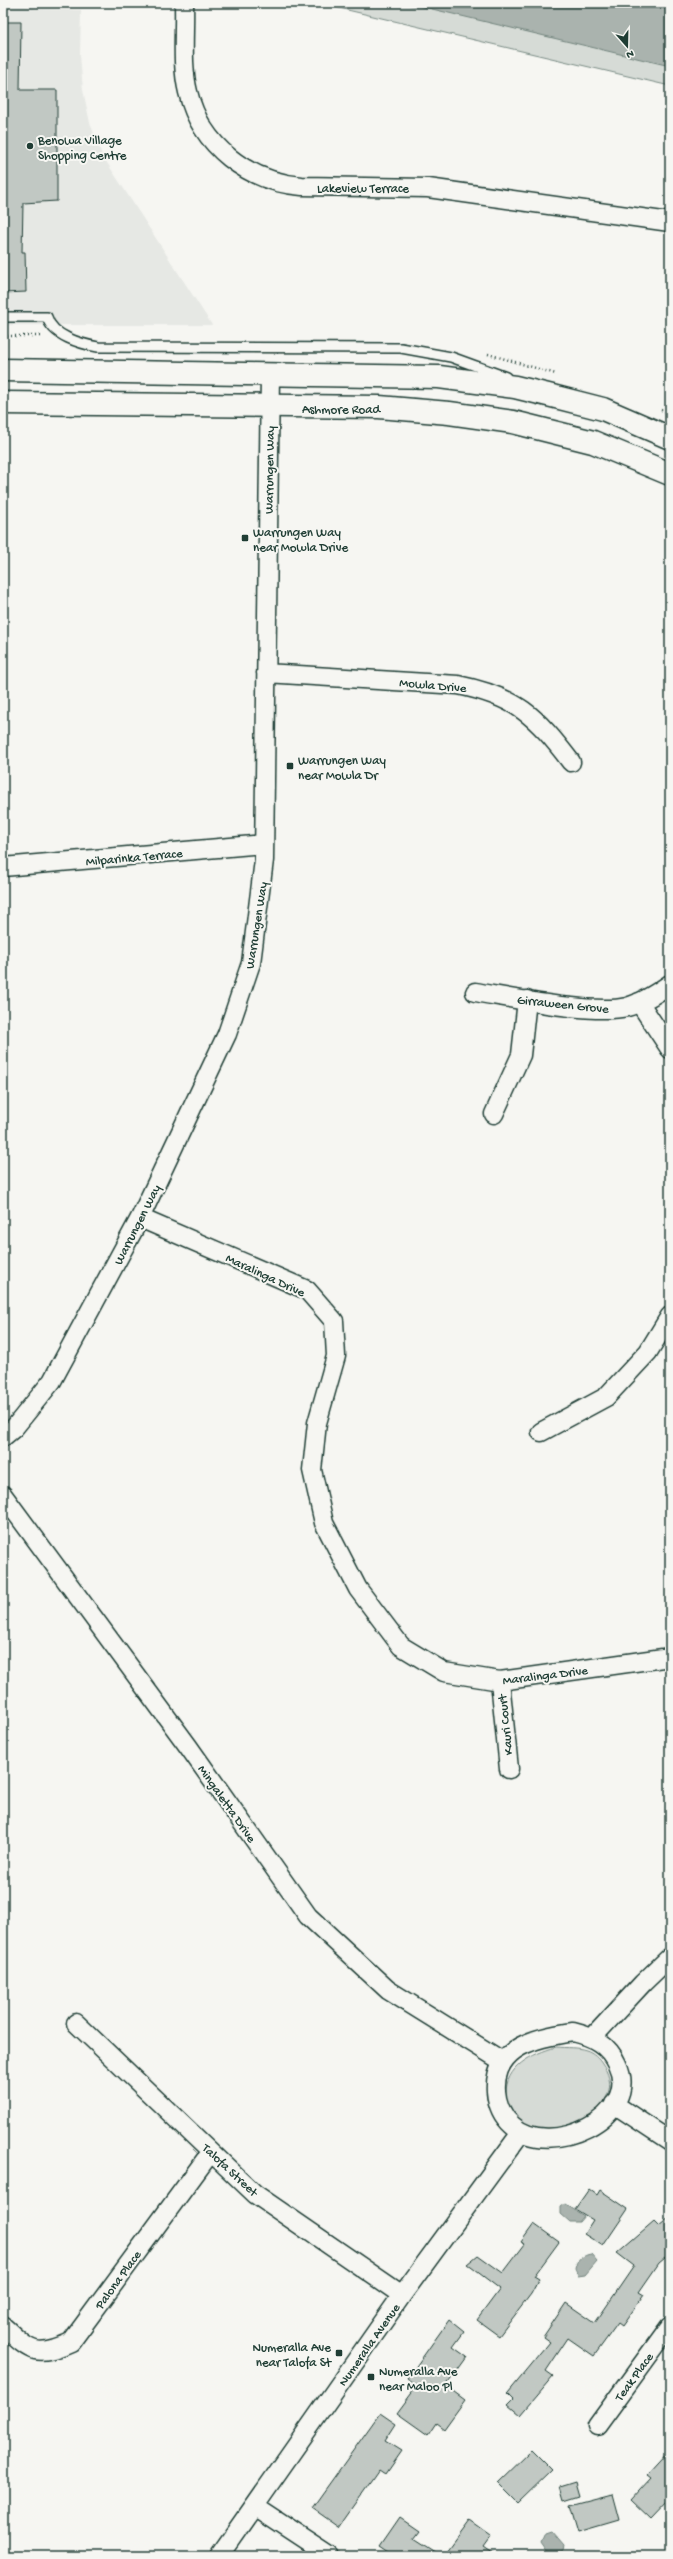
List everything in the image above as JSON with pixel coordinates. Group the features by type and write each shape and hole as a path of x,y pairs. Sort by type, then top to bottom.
{"main road":[{"path":"3,370 439,377 515,387 603,409 670,438"},
{"name":"Ashmore Road","path":"3,403 379,407 449,412 513,422 593,442 670,474"}],"street":[{"name":"Lakeview Terrace","path":"184,3 186,80 196,115 208,135 219,148 232,160 254,174 293,185 428,188 670,222"},
{"name":"Warrungen Way","path":"3,1437 14,1428 52,1381 140,1218 227,1034 251,963 264,844 270,374"},
{"name":"Mowla Drive","path":"266,673 458,685 488,691 511,702 532,716 571,762"},
{"name":"Milparinka Terrace","path":"3,867 264,844"},
{"name":"Girraween Grove","path":"475,992 604,1009 625,1007 639,1002 670,984"},
{"path":"494,1114 521,1055 527,1000"},
{"path":"639,1002 670,1050"},
{"name":"Maralinga Drive","path":"140,1218 307,1290 334,1321 336,1356 318,1423 312,1470 324,1523 358,1588 401,1646 444,1672 500,1681 670,1657"},
{"path":"541,1432 606,1396 648,1352 670,1316"},
{"name":"Mingaletta Drive","path":"3,1495 188,1746 308,1916 388,1990 502,2061"},
{"name":"Kauri Court","path":"500,1681 509,1769"},
{"path":"593,2037 643,1983 670,1957"},
{"name":"Talofa Street","path":"76,2023 255,2194 402,2295"},
{"path":"573,2032 593,2037 609,2052 621,2072 622,2087 614,2104 603,2118 589,2127 565,2136 544,2139 520,2134 505,2119 497,2100 495,2079 502,2061 533,2039 573,2032"},
{"path":"614,2104 670,2141"},
{"name":"Numeralla Avenue","path":"219,2556 402,2295 520,2134"},
{"name":"Palona Place","path":"3,2326 28,2349 49,2352 71,2342 211,2152"},
{"name":"Teak Place","path":"597,2426 670,2326"},
{"path":"254,2506 330,2556"}],"lane":[{"path":"3,317 47,317 51,326 60,333 80,343 98,347 410,349 459,359 548,395"}],"shaded area":[{"path":"3,3 20,3 36,9 81,10 80,55 83,90 90,123 102,155 212,325 3,325"},
{"path":"400,3 670,3 670,66 428,8"},
{"path":"670,3 670,86 322,4"},
{"path":"556,2047 583,2049 596,2055 602,2063 609,2079 608,2094 600,2107 587,2117 571,2125 553,2128 536,2127 521,2121 513,2113 506,2095 507,2085 510,2076 522,2063 538,2053"},
{"path":"565,2204 584,2216 579,2222 570,2222 561,2214 561,2207"},
{"path":"591,2254 597,2261 585,2275 578,2276 575,2269 578,2261"},
{"path":"551,2532 564,2547 563,2551 556,2556 550,2556 541,2543 545,2534"}],"building":[{"name":"Benowa Village Shopping Centre","path":"3,22 21,22 20,90 57,90 57,201 23,203 22,252 25,252 26,292 4,293"},
{"path":"589,2189 597,2195 600,2190 628,2209 603,2246 584,2234 593,2220 575,2209"},
{"path":"670,2217 670,2254 659,2263 639,2292 644,2295 622,2326 618,2323 594,2356 568,2338 546,2371 553,2376 520,2415 508,2405 514,2399 508,2393 550,2342 543,2337 566,2303 595,2323 634,2266 617,2253 654,2221 659,2226"},
{"path":"534,2224 559,2242 534,2276 539,2279 531,2294 499,2336 477,2320 500,2289 467,2264 478,2255 503,2273 525,2244 521,2242"},
{"path":"449,2320 464,2332 453,2347 467,2357 446,2386 465,2400 444,2429 436,2423 428,2435 397,2413 417,2386 407,2379"},
{"path":"380,2413 396,2424 385,2441 401,2451 385,2474 379,2470 339,2527 312,2508"},
{"path":"532,2450 552,2470 518,2503 498,2483"},
{"path":"670,2450 670,2499 650,2520 630,2501 651,2478 647,2475"},
{"path":"576,2481 580,2495 564,2500 560,2486"},
{"path":"612,2494 619,2520 578,2532 570,2505"},
{"path":"400,2517 419,2530 413,2538 441,2556 395,2556 380,2546"},
{"path":"469,2521 490,2536 482,2547 495,2556 443,2556"}],"place":[{"name":"Benowa Village Shopping Centre","path":"30,146"},
{"name":"Warrungen Way near Mowla Drive","path":"245,538"},
{"name":"Warrungen Way near Mowla Dr","path":"290,766"},
{"name":"Numeralla Ave near Talofa St","path":"339,2353"},
{"name":"Numeralla Ave near Maloo Pl","path":"371,2377"}]}
